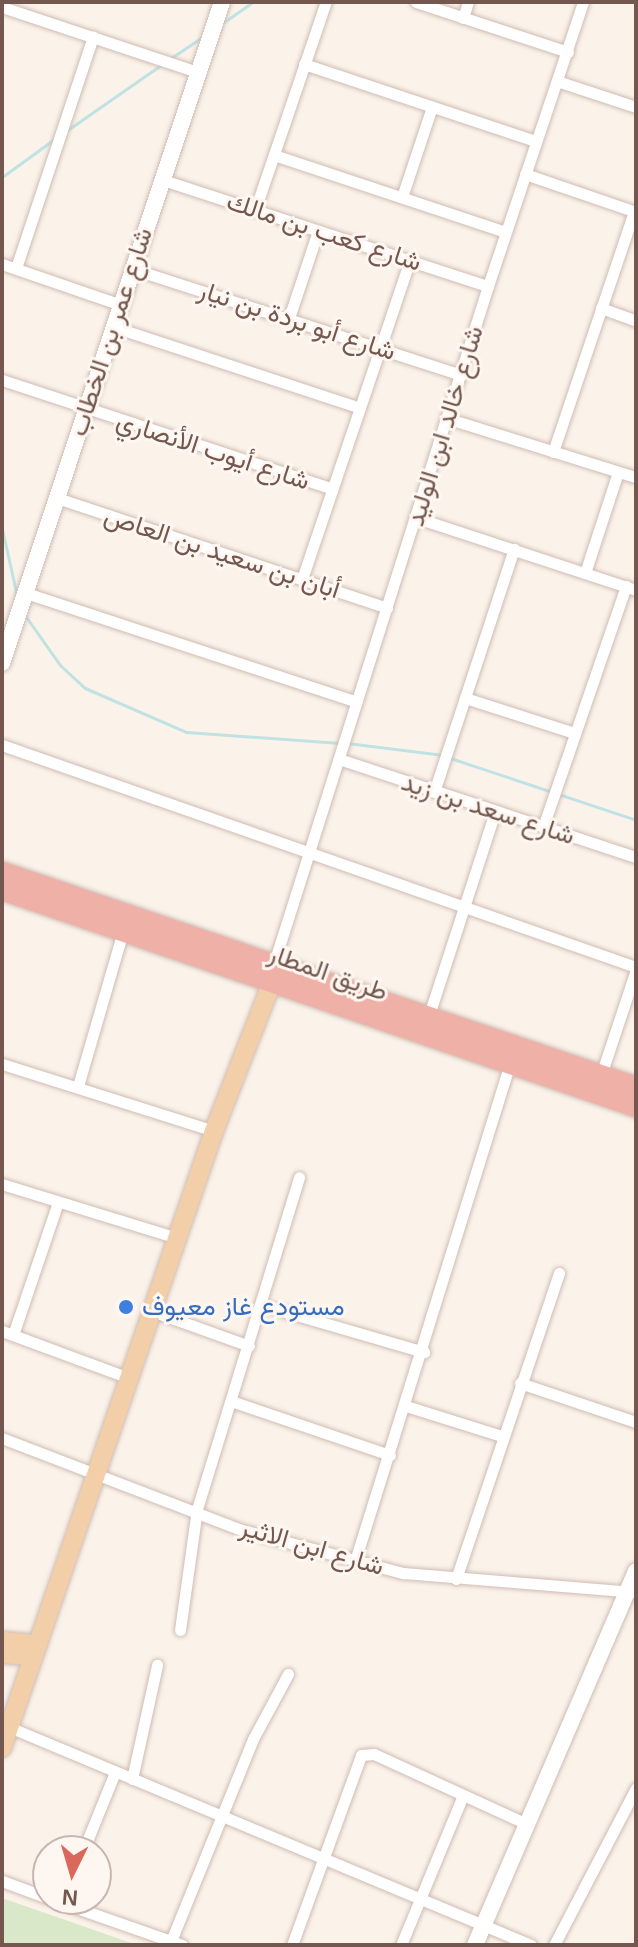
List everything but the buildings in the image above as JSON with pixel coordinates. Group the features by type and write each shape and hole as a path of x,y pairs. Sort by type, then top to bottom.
{"highway":[{"name":"طريق المطار","path":"2,872 510,1063 598,1084 636,1087"},
{"name":"طريق المطار","path":"2,890 123,931 429,1015 598,1084 636,1107"}],"main road":[{"path":"2,1748 214,1131 275,973"},
{"path":"2,1641 36,1650"},
{"path":"2,1654 36,1650"}],"street":[{"name":"شارع عمر بن الخطاب","path":"4,653 114,327 160,179 222,2"},
{"path":"255,210 326,2"},
{"path":"416,2 568,52"},
{"path":"463,18 468,2"},
{"name":"شارع خالد ابن الوليد","path":"275,973 446,418 583,2"},
{"path":"2,7 197,72"},
{"path":"16,268 93,36"},
{"path":"304,64 536,141"},
{"path":"557,81 636,107"},
{"path":"402,197 432,107"},
{"path":"274,155 506,232"},
{"path":"525,174 635,212 553,452"},
{"name":"شارع كعب بن مالك","path":"160,179 488,286"},
{"path":"289,318 318,231"},
{"path":"302,579 410,260"},
{"path":"2,264 121,305"},
{"name":"شارع أبو بردة بن نيار","path":"133,269 461,375"},
{"path":"601,308 636,321"},
{"path":"114,327 360,408"},
{"name":"شارع أيوب الأنصاري","path":"2,380 333,489"},
{"path":"446,418 636,477"},
{"path":"585,573 618,472"},
{"name":"أبان بن سعيد بن العاص","path":"57,498 387,608"},
{"path":"417,518 631,588 575,733 543,827"},
{"path":"434,792 514,549"},
{"path":"26,593 357,702"},
{"path":"465,698 575,733"},
{"path":"2,745 636,968 598,1084"},
{"name":"شارع سعد بن زيد","path":"339,759 636,857"},
{"path":"429,1015 495,812"},
{"path":"78,1086 77,1073 123,931"},
{"path":"355,1561 424,1352 510,1063"},
{"path":"2,1064 214,1131"},
{"path":"180,1630 197,1509 299,1177"},
{"path":"2,1184 177,1238"},
{"path":"58,1202 7,1333 129,1378"},
{"path":"456,1579 559,1273"},
{"path":"262,1305 424,1352"},
{"path":"152,1311 249,1346"},
{"path":"520,1383 636,1422"},
{"path":"231,1401 390,1455"},
{"path":"406,1406 502,1436"},
{"name":"شارع ابن الاثير","path":"4,1443 99,1472 197,1509 242,1530 355,1561 456,1579 632,1592"},
{"path":"475,1945 632,1592 636,1571"},
{"path":"132,1779 157,1665"},
{"path":"98,1915 177,1943 221,1814 288,1674"},
{"path":"9,1727 323,1854 531,1945"},
{"path":"292,1945 361,1755 374,1754 527,1824"},
{"path":"89,1835 115,1772"},
{"path":"554,1945 636,1788"},
{"path":"401,1945 463,1795"},
{"path":"2,1881 32,1892"}],"green space":[{"path":"2,1898 32,1908 32,1915 51,1915 137,1945 2,1945"}],"waterway":[{"path":"224,22 253,2"},
{"path":"171,58 204,36"},
{"path":"66,131 161,65"},
{"path":"2,177 53,140"},
{"path":"2,529 17,596"},
{"path":"24,614 60,665 85,688 186,732 340,743"},
{"path":"347,743 443,755"},
{"path":"450,758 636,820"}],"place":[{"name":"مستودع غاز معيوف","path":"126,1307"}]}
